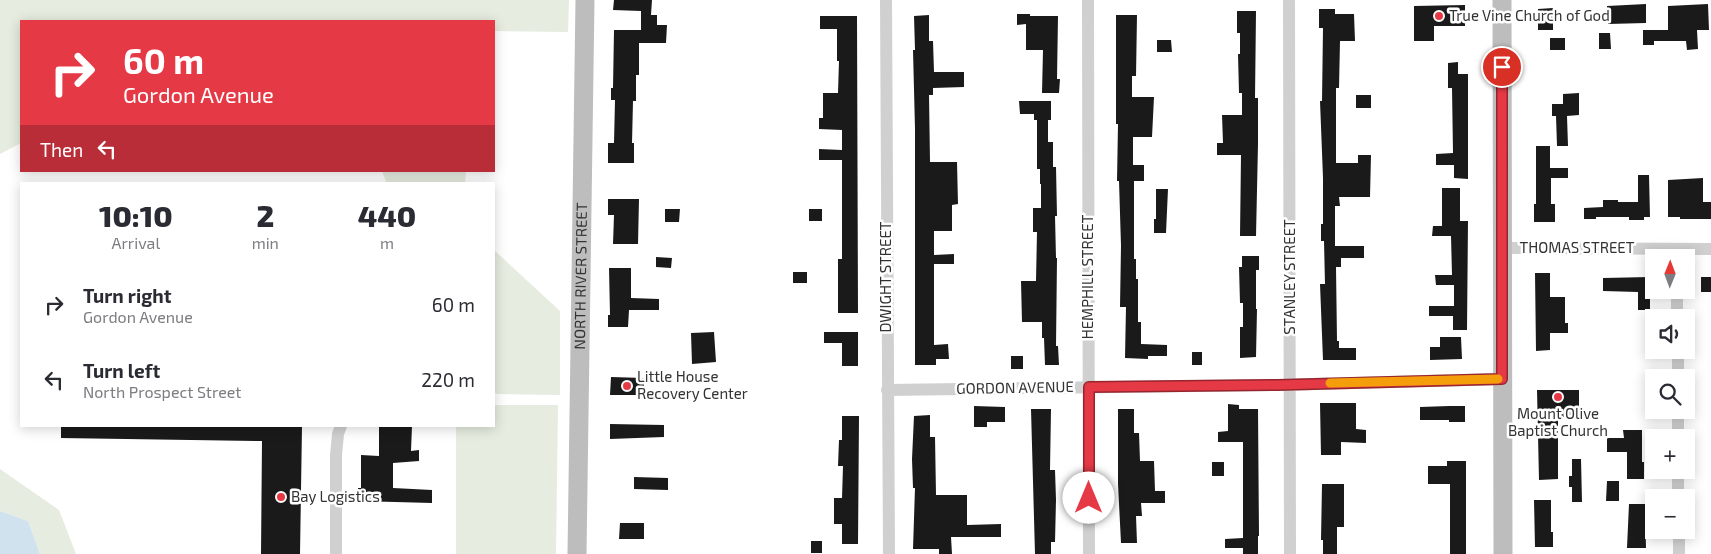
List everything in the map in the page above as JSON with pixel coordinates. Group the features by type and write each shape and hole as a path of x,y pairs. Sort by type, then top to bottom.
{"main road":[{"name":"NORTH RIVER STREET","path":"577,554 584,0"},
{"path":"1502,0 1503,554"}],"street":[{"name":"DWIGHT STREET","path":"886,0 889,554"},
{"name":"HEMPHILL STREET","path":"1088,0 1089,554"},
{"name":"STANLEY STREET","path":"1289,0 1290,554"},
{"name":"THOMAS STREET","path":"1502,248 1645,252"},
{"name":"THOMAS STREET","path":"1695,251 1711,249"},
{"name":"GORDON AVENUE","path":"887,390 1502,379"},
{"path":"336,554 336,455 341,427"},
{"path":"1679,539 1679,554"}],"shaded area":[{"path":"0,0 569,0 568,32 495,31 495,20 20,20 20,144 0,154"},
{"path":"382,172 466,172 465,182 386,182"},
{"path":"495,251 560,311 560,395 495,393"},
{"path":"495,405 558,405 556,554 456,554 456,427 495,427"},
{"path":"0,469 59,510 76,554 40,554 28,521 0,511"}],"water":[{"path":"0,511 28,521 40,554 0,554"}],"building":[{"path":"614,0 652,0 651,15 657,15 657,25 667,25 666,43 639,43 639,75 636,75 636,101 633,101 632,143 634,143 634,163 608,163 608,143 614,143 615,100 611,100 611,88 613,88 614,30 641,30 641,11 613,10"},
{"path":"1646,4 1646,23 1608,24 1607,6"},
{"path":"1708,4 1709,30 1697,30 1698,49 1687,50 1686,41 1654,41 1654,45 1643,45 1643,30 1668,30 1668,6"},
{"name":"True Vine Church of God","path":"1465,5 1465,26 1434,26 1434,41 1414,41 1414,6"},
{"path":"1553,8 1553,30 1538,30 1538,9"},
{"path":"1319,9 1335,9 1335,14 1354,14 1355,41 1340,41 1339,88 1336,88 1336,163 1358,163 1358,155 1371,155 1370,197 1339,197 1340,206 1335,206 1335,246 1364,246 1364,258 1341,258 1341,267 1336,267 1337,341 1339,341 1339,348 1356,348 1356,360 1323,360 1320,284 1325,284 1324,241 1321,241 1323,178 1320,101 1322,101 1323,28 1319,28"},
{"path":"1237,11 1256,11 1255,98 1258,98 1258,144 1256,236 1240,236 1241,155 1217,155 1217,143 1223,143 1222,115 1242,115 1242,93 1239,93 1238,54 1240,54 1240,33 1237,33"},
{"path":"1017,14 1058,16 1057,79 1060,79 1059,93 1042,93 1043,50 1026,50 1026,24 1017,25"},
{"path":"929,15 929,41 933,41 934,72 964,72 964,87 933,88 933,95 929,95 930,162 957,162 958,204 952,205 952,231 934,231 934,255 954,254 954,264 934,264 934,345 948,344 949,359 936,359 936,365 915,365 914,16"},
{"path":"1116,15 1137,15 1136,76 1132,76 1132,97 1154,97 1152,137 1133,137 1133,165 1144,165 1144,181 1134,181 1134,259 1136,259 1136,279 1138,279 1138,322 1141,322 1141,344 1167,345 1167,356 1148,356 1148,359 1125,358 1126,307 1120,307 1121,246 1119,181 1117,181"},
{"path":"820,16 857,16 858,313 838,313 838,259 842,259 842,160 819,160 819,149 842,150 842,130 819,129 819,118 823,118 823,93 838,93 839,61 837,61 837,29 820,29"},
{"path":"1599,33 1610,33 1611,49 1599,49"},
{"path":"1550,38 1565,38 1565,50 1550,50"},
{"path":"1157,40 1171,40 1172,52 1157,52"},
{"path":"1458,62 1458,74 1468,74 1468,179 1454,178 1454,165 1436,165 1436,154 1453,153 1452,88 1448,88 1448,63"},
{"path":"1579,93 1579,115 1567,116 1568,146 1557,146 1556,116 1552,116 1552,104 1563,104 1563,94"},
{"path":"1356,95 1371,95 1371,108 1356,108"},
{"path":"1019,101 1051,101 1051,120 1048,120 1048,142 1053,142 1053,167 1056,167 1056,346 1058,346 1059,365 1045,365 1042,322 1022,322 1021,281 1036,281 1037,232 1033,232 1033,208 1041,208 1041,184 1040,169 1037,169 1037,120 1034,120 1034,114 1020,114"},
{"path":"1536,146 1550,146 1550,168 1568,168 1568,178 1551,178 1551,204 1555,204 1555,222 1534,222 1534,204 1536,204"},
{"path":"1638,175 1649,175 1650,217 1644,217 1644,220 1629,220 1629,217 1584,219 1584,208 1603,207 1603,200 1638,202"},
{"path":"1703,178 1703,202 1711,202 1711,219 1668,217 1668,180"},
{"path":"1442,188 1460,188 1460,221 1468,221 1467,330 1453,330 1453,316 1429,316 1429,306 1454,306 1454,285 1436,285 1435,275 1452,275 1451,236 1432,236 1433,226 1442,226"},
{"path":"1156,189 1168,189 1166,233 1154,233"},
{"path":"608,199 639,199 638,244 613,244 614,215 608,215"},
{"path":"665,209 680,209 679,222 665,222"},
{"path":"809,209 822,209 822,221 809,221"},
{"path":"1242,256 1259,256 1259,270 1256,270 1256,357 1240,358 1240,327 1243,327 1243,303 1240,303 1239,267 1242,267"},
{"path":"656,257 672,258 671,268 656,267"},
{"path":"609,268 631,268 631,298 659,299 659,310 629,310 628,327 608,327 608,315 610,315"},
{"path":"793,272 807,272 807,283 793,283"},
{"path":"1535,273 1550,273 1550,297 1565,297 1565,323 1568,323 1568,333 1550,333 1550,350 1536,351"},
{"path":"1645,277 1645,299 1650,299 1650,309 1638,310 1638,292 1603,291 1603,278"},
{"path":"1701,277 1711,277 1711,292 1701,292"},
{"path":"714,332 716,362 692,364 691,333"},
{"path":"824,332 858,332 858,366 842,366 842,343 824,343"},
{"path":"1440,337 1461,337 1462,359 1430,360 1430,347 1440,347"},
{"path":"1192,352 1202,352 1202,365 1192,365"},
{"path":"1011,356 1023,356 1023,369 1011,369"},
{"name":"Little House Recovery Center","path":"611,377 644,378 644,395 610,395"},
{"path":"1537,390 1579,390 1579,417 1558,417 1558,479 1539,480"},
{"path":"1320,403 1356,403 1356,429 1366,430 1366,443 1341,442 1341,455 1321,455"},
{"path":"1228,404 1239,405 1239,409 1258,409 1258,554 1243,554 1243,548 1225,548 1225,539 1243,538 1243,442 1218,442 1218,432 1228,431"},
{"path":"974,406 1005,407 1005,422 987,422 987,427 974,427"},
{"path":"1465,406 1465,422 1420,420 1420,407"},
{"path":"1031,409 1051,409 1050,470 1055,470 1056,500 1055,542 1051,542 1051,554 1035,554"},
{"path":"1118,409 1134,409 1134,433 1139,433 1140,461 1154,461 1155,491 1165,491 1165,503 1141,503 1142,516 1136,516 1137,543 1121,543 1118,484"},
{"path":"930,415 930,437 935,437 936,495 967,495 967,525 1001,524 1001,537 951,537 952,554 939,554 939,549 913,549 915,488 913,488 912,459 914,416"},
{"path":"842,416 859,416 858,544 842,544 842,524 834,524 834,498 842,498 843,466 838,466 839,440 842,440"},
{"path":"610,424 664,425 664,437 610,439"},
{"name":"Bay Logistics","path":"61,427 302,427 300,554 261,554 262,441 61,438"},
{"path":"379,427 412,427 411,451 419,450 419,461 393,463 393,488 432,490 432,503 358,501 358,488 361,488 361,455 379,456"},
{"path":"1623,430 1642,430 1644,479 1627,479 1627,452 1607,452 1607,438 1624,438"},
{"path":"1572,459 1581,459 1582,502 1572,502 1572,487 1569,487 1569,476 1572,476"},
{"path":"1447,461 1466,461 1466,554 1450,554 1450,484 1428,484 1428,466 1447,466"},
{"path":"1212,462 1224,462 1224,476 1212,476"},
{"path":"634,477 668,478 668,490 634,489"},
{"path":"1607,481 1619,481 1619,501 1606,501"},
{"path":"1322,484 1344,484 1344,527 1337,527 1337,554 1323,554 1323,540 1321,540"},
{"path":"1534,500 1551,500 1553,547 1535,547"},
{"path":"1629,504 1645,504 1646,548 1627,548"},
{"path":"620,523 644,523 644,539 619,539"},
{"path":"811,541 822,541 822,553 811,553"}],"slow traffic":[{"path":"1330,383 1498,379"}],"place":[{"name":"True Vine Church of God","path":"1439,16"},
{"name":"Little House Recovery Center","path":"627,386"},
{"name":"Mount Olive Baptist Church","path":"1558,397"},
{"name":"Bay Logistics","path":"281,497"}],"route":[{"path":"1089,498 1089,387 1277,385 1502,379 1502,67"}]}
